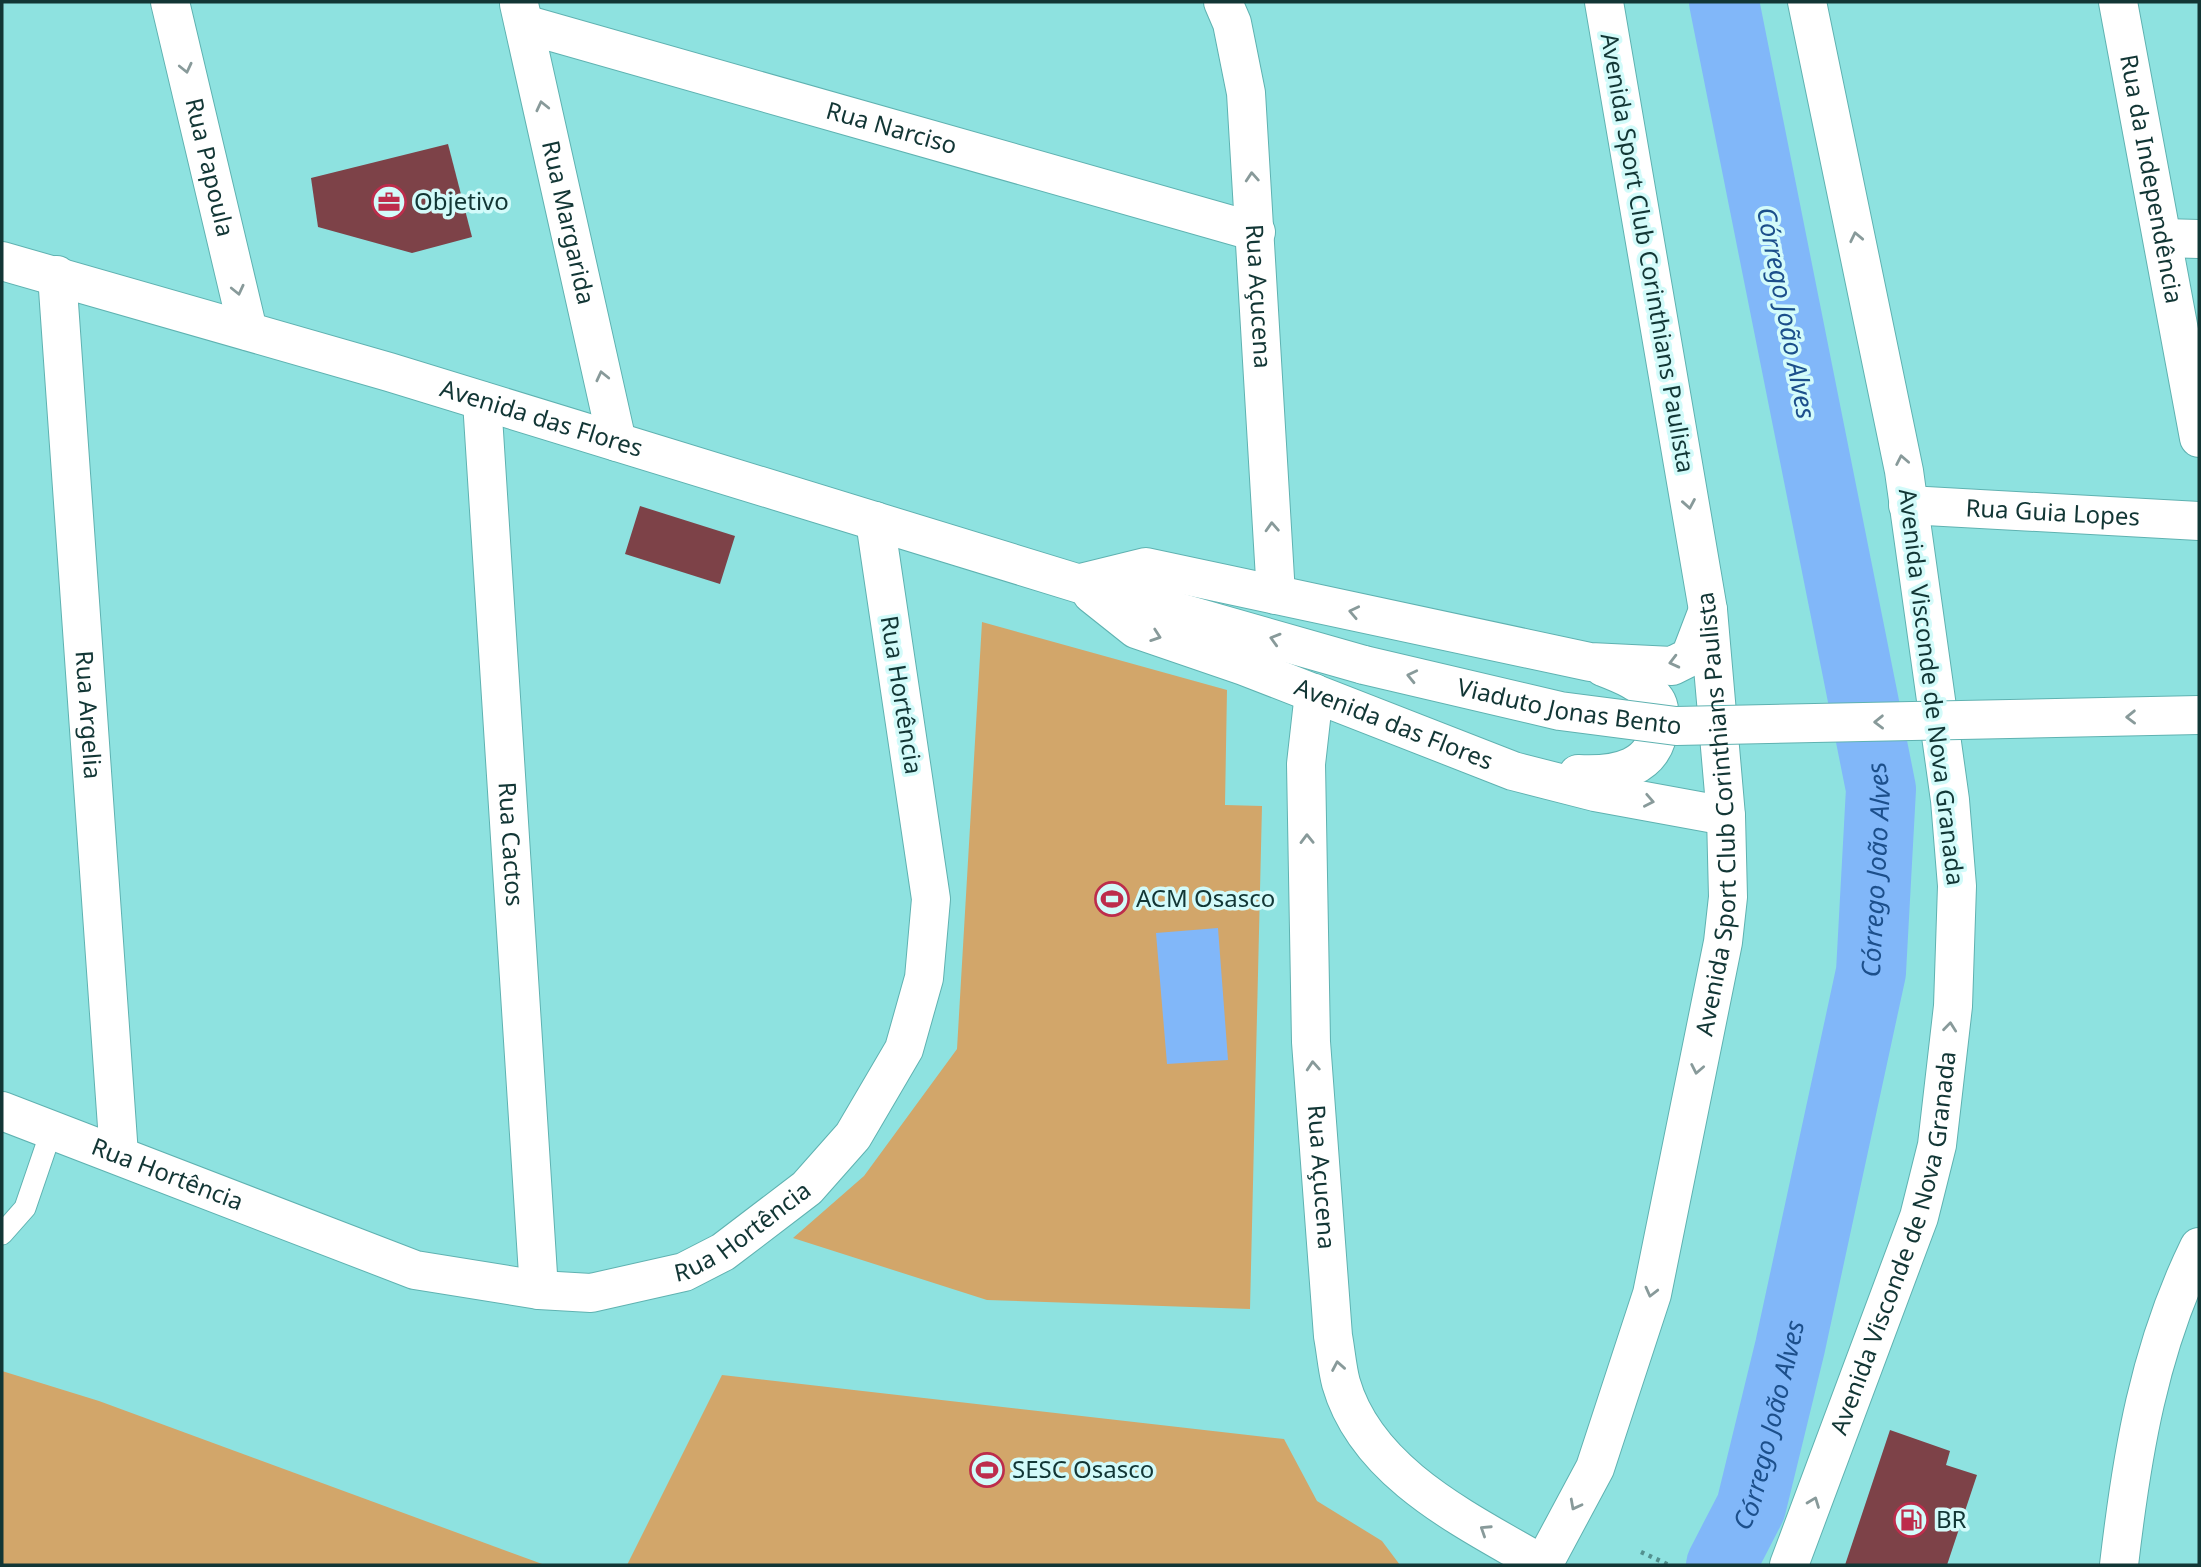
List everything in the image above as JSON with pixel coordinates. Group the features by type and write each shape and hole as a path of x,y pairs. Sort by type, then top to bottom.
{"main road":[{"name":"Rua Papoula","path":"170,2 248,331"},
{"name":"Rua Açucena","path":"1223,2 1232,23 1246,93 1276,595"},
{"name":"Avenida Sport Club Corinthians Paulista","path":"1544,1565 1595,1468 1651,1294 1723,942 1728,897 1726,816 1708,610 1604,2"},
{"name":"Avenida Visconde de Nova Granada","path":"1789,1565 1920,1217 1941,1117 1953,1006 1957,886 1950,800 1904,471 1807,2"},
{"name":"Rua da Independência","path":"2118,2 2181,239 2199,438"},
{"name":"Rua Narciso","path":"521,13 1256,232"},
{"name":"Rua Margarida","path":"521,13 617,442"},
{"name":"Avenida das Flores","path":"2,261 482,401 1080,584 1364,665"},
{"name":"Rua Argelia","path":"57,275 119,1155"},
{"name":"Rua Cactos","path":"482,401 539,1290"},
{"name":"Rua Guia Lopes","path":"1908,505 2199,521"},
{"name":"Rua Hortência","path":"2,1111 415,1270 539,1290 591,1293 628,1287 684,1272 723,1252 807,1188 853,1136 904,1049 923,978 931,899 875,521"},
{"path":"1080,584 1146,567 1590,663 1623,675 1656,699 1659,705 1658,734 1648,757 1626,771 1594,775 1513,771"},
{"name":"Avenida das Flores","path":"1080,584 1136,629 1314,693 1513,771 1595,792 1726,816"},
{"path":"1590,663 1672,666 1690,657 1708,610"},
{"name":"Viaduto Jonas Bento","path":"1364,665 1560,711 1676,726 2199,715"},
{"name":"Rua Açucena","path":"1314,693 1306,764 1311,1042 1333,1336 1342,1384 1359,1422 1377,1450 1396,1469 1492,1534 1544,1565"},
{"path":"2119,1565 2126,1502 2148,1378 2175,1295 2199,1247"},
{"path":"2102,1565 2126,1502"}],"lane":[{"path":"2,1234 25,1208 52,1129"}],"path":[{"path":"1641,1552 1669,1565"}],"shaded area":[{"name":"ACM Osasco","path":"982,622 1227,690 1225,805 1262,806 1250,1309 987,1300 793,1238 864,1176 957,1049"},
{"path":"2,1371 99,1401 545,1565 2,1565"},
{"name":"SESC Osasco","path":"722,1375 1284,1439 1317,1501 1382,1541 1400,1565 627,1565"}],"water":[{"path":"1218,928 1228,1060 1167,1064 1156,933"}],"building":[{"name":"Objetivo","path":"448,144 472,237 412,253 318,227 311,178"},
{"path":"640,506 735,536 720,584 625,554"},
{"name":"BR","path":"1890,1430 1950,1451 1946,1465 1977,1475 1947,1565 1845,1565"}],"waterway":[{"name":"Córrego João Alves","path":"1721,1565 1751,1507 1790,1347 1871,972 1881,789 1724,2"}],"place":[{"name":"Objetivo","path":"389,202"},
{"name":"ACM Osasco","path":"1112,899"},
{"name":"SESC Osasco","path":"987,1470"},
{"name":"BR","path":"1911,1520"}]}
